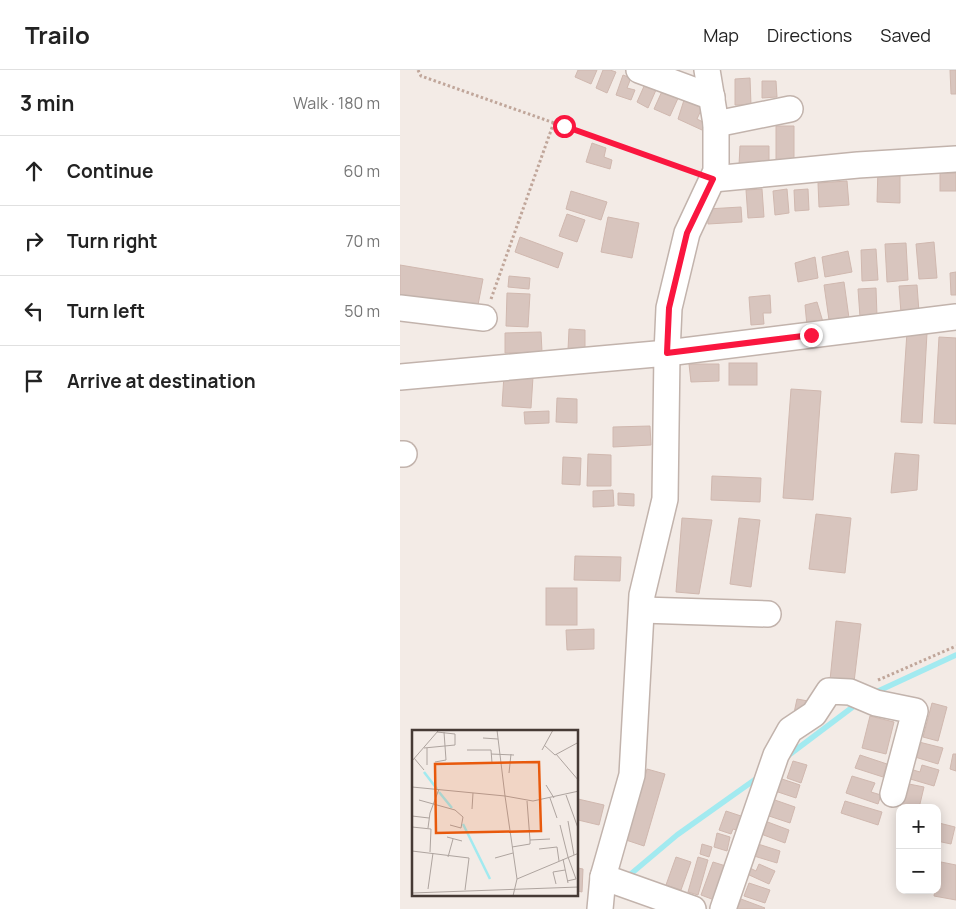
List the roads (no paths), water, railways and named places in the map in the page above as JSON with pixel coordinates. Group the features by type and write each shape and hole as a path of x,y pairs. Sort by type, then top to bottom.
{"street":[{"path":"639,70 712,97"},
{"path":"600,909 604,877 632,775 642,595 665,499 669,308 687,233 716,172 716,124 707,70"},
{"path":"716,124 790,109"},
{"path":"713,179 858,165 956,159"},
{"path":"400,308 484,318"},
{"path":"400,377 667,353 956,317"},
{"path":"642,610 768,614"},
{"path":"723,909 776,755 790,730 814,714 829,691 850,692 876,704 916,710 893,794"},
{"path":"604,877 694,909"}],"waterway":[{"path":"874,693 956,655"},
{"path":"785,758 858,703"},
{"path":"626,878 677,835 760,776"}]}
